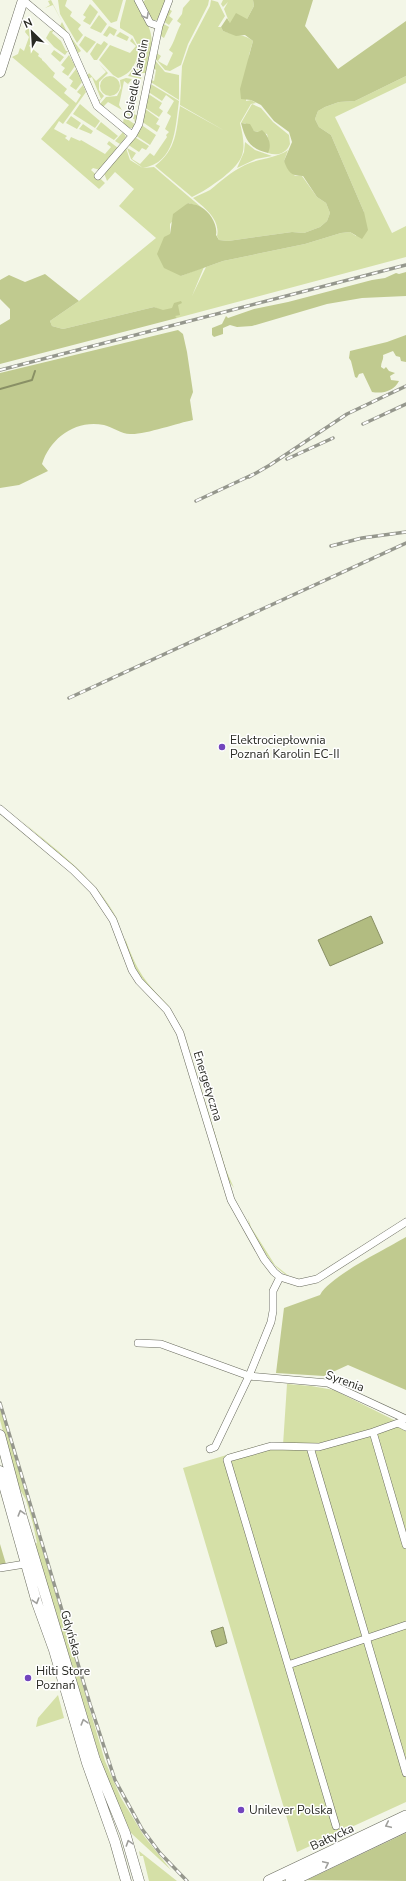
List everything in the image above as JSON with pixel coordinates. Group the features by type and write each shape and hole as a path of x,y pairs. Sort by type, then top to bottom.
{"main road":[{"path":"0,72 23,0"},
{"name":"Gdyńska","path":"0,1435 97,1766 126,1833 139,1881"},
{"name":"Gdyńska","path":"0,1471 25,1564 54,1650 86,1763 115,1842 126,1881"},
{"name":"Bałtycka","path":"269,1881 406,1816"},
{"name":"Bałtycka","path":"292,1881 406,1826"}],"street":[{"name":"Osiedle Karolin","path":"23,0 66,36 97,106 132,135"},
{"name":"Osiedle Karolin","path":"138,0 150,23 159,26"},
{"name":"Osiedle Karolin","path":"98,176 132,135 139,124 159,26 169,0"},
{"name":"Energetyczna","path":"0,809 73,870 93,890 112,920 128,960 139,981 172,1018 180,1033 231,1200 266,1262 280,1277 299,1283 317,1280 406,1222"},
{"path":"210,1449 215,1447 249,1376 271,1322 274,1311 273,1291 280,1277"},
{"name":"Syrenia","path":"138,1343 161,1344 249,1376 328,1383 401,1419 406,1427"},
{"path":"336,1826 227,1460 229,1458 270,1446 318,1447 373,1432 401,1419"},
{"path":"373,1432 406,1545"},
{"path":"310,1446 366,1638 403,1752 406,1773"},
{"path":"25,1564 33,1550"},
{"path":"0,1568 25,1564"},
{"path":"25,1564 42,1579"},
{"path":"288,1665 406,1624"}],"shaded area":[{"path":"51,0 62,22 53,5 45,8 50,5 48,1"},
{"path":"58,0 67,0 65,6 72,12 70,16 81,25 78,29 83,35 77,43 60,14"},
{"path":"92,0 123,0 117,21 111,23"},
{"path":"126,0 135,0 146,21 151,35 152,42 147,73 142,73 141,79 128,76 135,66 140,50 133,36 120,28"},
{"path":"145,0 167,0 157,20 152,20 141,4"},
{"path":"190,0 209,0 208,5 188,44 181,65 170,71 165,70 154,57 155,52 161,56 158,61 167,66 173,53 169,50 181,24 177,21 182,14 183,8"},
{"path":"211,0 218,2 225,16 218,27 221,27 223,31 246,37 253,41 249,55 246,101 251,100 256,103 251,104 240,123 243,148 239,161 221,179 192,197 155,166 168,153 172,146 180,106 225,131 180,105 182,66 189,46 210,6"},
{"path":"223,0 253,0 254,6 247,19 230,24 224,9 228,2 223,7 221,4"},
{"path":"253,0 313,0 305,26 338,69 406,21 406,76 355,101 339,102 325,107 318,111 315,119 319,127 331,135 364,212 368,230 362,239 350,232 341,233 305,244 223,261 181,276 164,268 157,254 164,237 170,234 173,214 188,203 200,206 204,209 215,223 216,235 219,240 228,241 292,232 304,233 320,227 327,221 330,213 326,203 317,197 303,176 290,173 287,168 284,161 292,142 289,132 274,121 261,105 251,100 241,99 240,89 253,41 245,35 236,36 223,31 221,27 227,18 230,23 236,13 247,19 254,6"},
{"path":"90,4 98,12 90,25 83,21 86,17 83,15"},
{"path":"167,8 172,11 169,16 173,19 169,25 163,21"},
{"path":"99,15 107,24 101,33 90,28"},
{"path":"62,22 67,32 81,51 78,53 66,32 60,26"},
{"path":"162,23 169,27 164,38 159,35"},
{"path":"109,26 117,30 114,36 110,33 107,37 103,35"},
{"path":"27,27 33,31 30,35 34,38 29,46 39,54 38,56 55,73 53,77 67,89 64,93 76,103 81,95 77,92 83,85 86,92 63,124 59,121 54,129 67,136 65,138 69,141 71,137 80,141 81,140 105,154 111,147 107,144 109,141 118,148 100,170 93,168 91,170 105,183 99,189 41,139 69,105 12,57 18,54 20,48 24,51 29,37 25,32"},
{"path":"54,30 52,33 61,41 66,51 68,51 65,55 54,47 46,38 50,31"},
{"path":"120,32 129,37 127,41 116,36"},
{"path":"85,36 96,42 87,53 79,45"},
{"path":"132,38 138,48 137,58 130,70 118,78 113,75 99,60 110,45 130,53 136,46 130,41"},
{"path":"104,41 108,44 97,60 94,60 90,54 97,43 101,45"},
{"path":"54,50 64,57 60,62 51,54"},
{"path":"69,55 75,66 68,76 62,72 65,68 61,65"},
{"path":"154,59 165,72 179,75 179,100 149,81 150,79 154,81 156,70 152,67"},
{"path":"99,64 108,73 99,82 99,90 104,96 98,103 97,101 101,99 92,77 88,79 87,76 89,73 96,81 106,72"},
{"path":"76,69 82,82 76,90 70,86 73,81 69,78"},
{"path":"110,76 117,79 120,86 117,93 110,96 103,93 100,86 103,79"},
{"path":"406,76 406,83 335,117 392,233 406,226 406,257 177,318 154,307 63,329 52,326 50,321 79,301 156,238 119,206 134,189 115,172 107,181 104,173 126,148 130,160 143,168 154,167 201,207 188,203 170,224 170,234 181,276 204,267 192,296 206,267 223,261 305,244 341,233 350,232 356,236 364,212 331,135 319,127 315,119 318,111 325,107 339,102 355,101"},
{"path":"126,78 132,79 128,84 124,81 119,105 122,110 108,102 103,107 100,104 106,97 117,96 121,88 120,80"},
{"path":"149,83 179,101 175,132 168,151 162,159 154,165 143,168 131,159 127,148 136,153 132,159 140,164 150,153 154,156 169,132 165,129 171,116 167,113 174,101 166,95 162,101 147,91"},
{"path":"137,87 139,87 134,114 138,116 137,123 126,113 132,112"},
{"path":"147,93 162,103 159,108 163,111 159,117 144,107"},
{"path":"80,104 100,121 95,128 73,114"},
{"path":"252,104 261,108 273,122 289,135 290,144 284,152 278,154 268,153 269,142 267,134 254,131 245,123 241,123"},
{"path":"144,108 159,119 156,124 160,126 157,132 141,121"},
{"path":"71,116 81,123 77,129 66,123"},
{"path":"124,117 136,125 132,128 128,128 123,123"},
{"path":"101,122 118,136 114,140 96,129"},
{"path":"241,123 250,124 254,131 258,132 262,130 264,132 270,144 268,153 256,149 249,143"},
{"path":"83,124 93,131 91,134 79,129"},
{"path":"140,124 156,135 150,145 135,135"},
{"path":"123,132 126,137 120,144 115,141"},
{"path":"133,136 149,146 146,150 142,148 139,152 127,144"},
{"path":"245,142 255,150 272,156 256,159 237,168 244,152"},
{"path":"288,150 284,161 295,176 302,176 317,197 326,203 330,213 327,221 320,227 304,233 292,232 228,241 219,240 217,236 218,230 211,214 193,198 210,190 245,165 278,155"},
{"path":"406,272 406,296 362,298 327,304 252,326 237,327 230,325 223,328 223,334 214,337 212,335 212,328 222,324 226,316 228,318 254,309 385,278 396,273 399,274"},
{"path":"45,274 79,301 50,321 52,326 63,329 154,307 163,310 172,308 174,303 181,301 182,303 178,305 180,315 175,316 177,318 0,364 0,325 10,319 10,309 0,299 0,280 9,275 25,282"},
{"path":"178,330 183,334 187,352 193,392 190,400 193,420 136,434 127,434 104,425 94,424 74,428 66,432 51,446 42,464 48,471 19,485 0,488 0,373"},
{"path":"406,335 406,362 401,361 400,357 396,356 393,351 383,355 381,365 384,369 386,367 389,371 395,373 390,376 391,380 399,381 388,391 380,393 372,392 363,373 359,374 357,378 355,377 349,358 350,351 387,342"},
{"path":"16,816 58,851 88,879"},
{"path":"89,880 109,904 118,920 102,896"},
{"path":"371,916 383,943 330,966 318,940"},
{"path":"125,938 134,960 143,976 170,1007 155,994 141,977 130,958"},
{"path":"181,1022 226,1170 234,1188 228,1180"},
{"path":"248,1218 251,1227 275,1265 289,1276 276,1267 266,1254 249,1224"},
{"path":"406,1237 406,1390 348,1365 324,1376 276,1373 284,1308 320,1295 346,1271"},
{"path":"287,1384 334,1390 406,1426 406,1802 297,1852 183,1468 264,1444 283,1445"},
{"path":"0,1406 105,1761 121,1798 144,1836 171,1870 131,1833 106,1778 35,1544 37,1543 26,1500 18,1486 0,1420"},
{"path":"0,1544 6,1564 0,1565"},
{"path":"223,1627 227,1643 216,1647 211,1631"},
{"path":"58,1695 64,1718 36,1727 38,1718"},
{"path":"406,1833 406,1881 307,1880"},
{"path":"139,1851 177,1881 149,1881 143,1856 140,1856"}],"waterway":[{"path":"0,389 32,380 35,371"}],"railway":[{"path":"0,370 406,265"},
{"path":"249,477 270,465 347,414 406,386"},
{"path":"363,424 406,404"},
{"path":"287,459 333,438"},
{"path":"196,501 254,474"},
{"path":"331,546 362,538 406,532"},
{"path":"69,698 406,543"},
{"path":"0,1403 90,1704 115,1780 142,1829 160,1853 187,1881"}],"place":[{"name":"Elektrociepłownia Poznań Karolin EC-II","path":"222,747"},
{"name":"Hilti Store Poznań","path":"28,1678"},
{"name":"Unilever Polska","path":"241,1810"}]}
